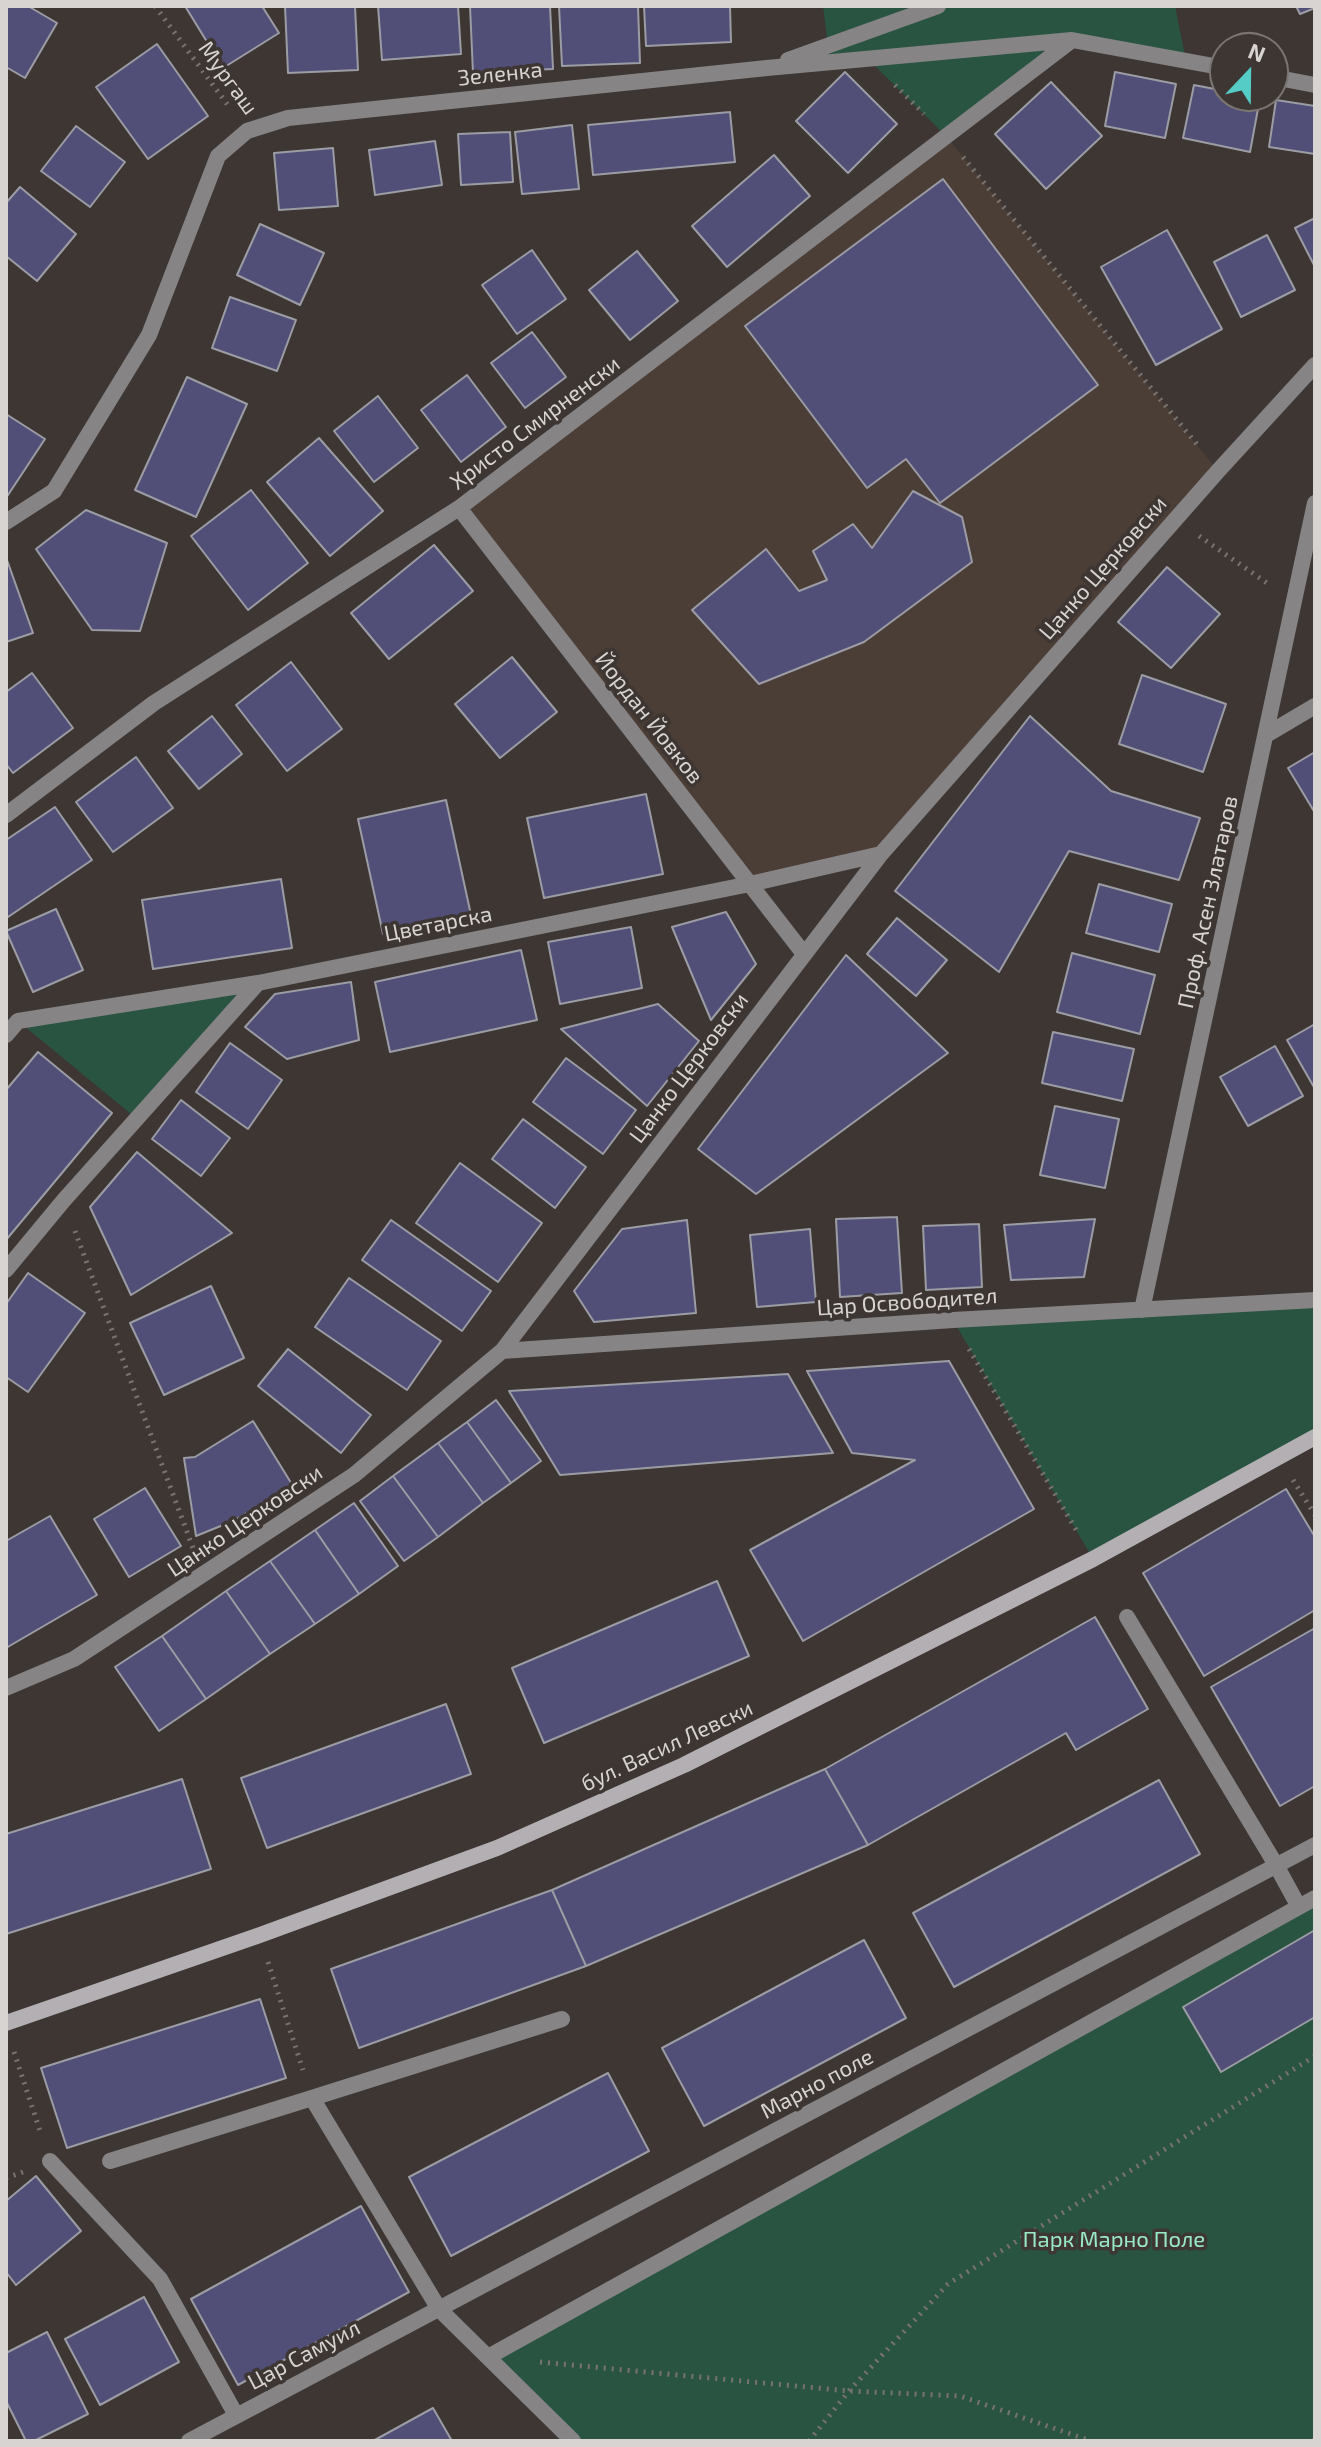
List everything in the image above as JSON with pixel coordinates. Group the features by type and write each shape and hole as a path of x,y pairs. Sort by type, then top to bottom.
{"main road":[{"name":"бул. Васил Левски","path":"6,2023 497,1848 684,1765 1093,1559 1315,1437"}],"street":[{"path":"767,68 938,6"},
{"name":"Зеленка","path":"6,522 54,491 149,335 218,156 247,131 288,118 1072,40 1209,65"},
{"name":"Христо Смирненски","path":"6,815 154,703 459,508 1072,40"},
{"path":"1289,80 1315,85"},
{"name":"Цанко Церковски","path":"6,1688 74,1659 354,1475 502,1351 881,854 1315,365"},
{"name":"Проф. Асен Златаров","path":"1142,1310 1315,503"},
{"name":"Йордан Йовков","path":"459,508 804,954"},
{"path":"1266,735 1315,706"},
{"name":"Цветарска","path":"6,1035 18,1021 258,983 750,884 881,854"},
{"path":"6,1270 64,1200 258,983"},
{"name":"Цар Освободител","path":"502,1351 953,1320 1315,1300"},
{"path":"1127,1617 1299,1907"},
{"name":"Марно поле","path":"439,2309 1315,1845"},
{"path":"488,2357 1315,1898"},
{"path":"110,2161 562,2019"},
{"path":"312,2098 439,2309 573,2441"},
{"path":"50,2161 160,2279 236,2415"},
{"name":"Цар Самуил","path":"189,2441 439,2309"}],"path":[{"name":"Мургаш","path":"155,6 247,131"},
{"path":"868,59 946,136 1218,471"},
{"path":"1175,520 1293,600"},
{"path":"64,1200 203,1576"},
{"path":"953,1320 1093,1559"},
{"path":"1279,1459 1315,1515"},
{"path":"260,1935 312,2098"},
{"path":"11,2043 50,2161"},
{"path":"809,2441 849,2391 948,2284 1315,2056"},
{"path":"488,2357 849,2391 960,2396 1091,2441"}],"shaded area":[{"path":"946,136 1218,471 881,854 750,884 459,508"}],"green space":[{"path":"823,6 1175,6 1186,61 1072,40 946,136 868,59 767,68 828,46"},
{"path":"258,983 137,1119 18,1021"},
{"path":"1315,1300 1315,1437 1093,1559 953,1320"},
{"name":"Парк Марно Поле","path":"1315,1898 1315,2441 573,2441 488,2357"}],"building":[{"path":"6,6 28,6 57,23 25,78 6,67"},
{"path":"185,6 262,6 279,33 223,68"},
{"path":"285,6 355,6 358,70 288,73"},
{"path":"378,6 458,6 461,54 382,60"},
{"path":"470,6 550,6 553,69 473,73"},
{"path":"559,6 638,6 640,63 562,66"},
{"path":"644,6 730,6 731,42 646,46"},
{"path":"1296,6 1315,6 1315,8 1300,14"},
{"path":"157,44 208,116 148,159 96,87"},
{"path":"845,72 897,124 848,173 796,121"},
{"path":"1115,72 1176,84 1165,138 1105,126"},
{"path":"1051,82 1102,136 1046,189 995,134"},
{"path":"1194,85 1209,88 1209,112 1257,112 1250,152 1183,138"},
{"path":"1289,102 1315,106 1315,154 1269,147 1274,112 1289,112"},
{"path":"730,112 735,162 593,175 588,125"},
{"path":"572,125 579,189 522,194 515,132"},
{"path":"76,126 125,162 90,207 41,171"},
{"path":"510,132 513,182 461,185 458,134"},
{"path":"435,141 442,185 375,195 369,150"},
{"path":"333,148 338,206 279,210 274,153"},
{"path":"774,155 810,196 727,267 692,226"},
{"path":"943,179 1098,385 940,503 906,459 867,488 745,326"},
{"path":"20,187 76,234 37,281 6,256 6,203"},
{"path":"1315,218 1315,267 1295,228"},
{"path":"260,224 324,253 300,305 237,275"},
{"path":"1167,230 1222,329 1156,365 1101,267"},
{"path":"1267,235 1295,290 1241,317 1214,262"},
{"path":"532,250 566,299 517,334 482,285"},
{"path":"637,251 678,301 630,340 589,290"},
{"path":"230,297 296,320 277,371 212,348"},
{"path":"532,332 566,377 525,408 491,363"},
{"path":"467,375 506,427 461,462 421,410"},
{"path":"187,377 247,404 196,517 135,490"},
{"path":"378,396 418,448 374,482 334,431"},
{"path":"6,414 45,439 6,498"},
{"path":"319,438 383,511 330,556 267,482"},
{"path":"251,490 308,563 248,610 191,536"},
{"path":"913,491 962,517 972,562 864,642 759,684 692,610 766,549 799,591 827,580 813,551 853,524 872,548"},
{"path":"86,510 167,543 140,631 92,630 36,549"},
{"path":"434,545 473,591 389,659 351,613"},
{"path":"6,561 33,633 6,642"},
{"path":"1167,567 1220,614 1171,668 1118,622"},
{"path":"512,657 557,712 500,758 455,704"},
{"path":"291,662 342,729 287,771 236,705"},
{"path":"32,673 73,728 13,773 6,764 6,692"},
{"path":"1142,675 1226,704 1203,772 1119,744"},
{"path":"212,716 242,754 199,789 168,751"},
{"path":"1030,716 1111,791 1200,818 1179,880 1069,851 999,972 895,891"},
{"path":"1315,752 1315,813 1288,768"},
{"path":"136,757 173,808 113,852 76,802"},
{"path":"646,794 663,874 544,898 527,818"},
{"path":"446,800 471,915 383,934 358,819"},
{"path":"55,807 92,860 8,917 6,840"},
{"path":"281,879 292,948 153,969 142,900"},
{"path":"1099,884 1172,904 1159,952 1086,933"},
{"path":"56,909 83,970 33,992 6,931"},
{"path":"726,912 756,964 711,1020 672,927"},
{"path":"897,918 947,960 916,996 867,954"},
{"path":"631,927 642,988 560,1004 548,942"},
{"path":"521,950 537,1020 390,1052 375,982"},
{"path":"1072,953 1155,975 1140,1034 1057,1012"},
{"path":"846,955 948,1053 756,1194 698,1149"},
{"path":"351,982 359,1040 287,1059 245,1027 275,994"},
{"path":"658,1004 699,1041 647,1106 561,1029"},
{"path":"1315,1024 1315,1089 1287,1040"},
{"path":"1053,1032 1134,1049 1122,1101 1042,1083"},
{"path":"230,1043 282,1080 248,1129 196,1092"},
{"path":"1275,1046 1303,1096 1248,1126 1220,1077"},
{"path":"38,1052 112,1113 6,1240 6,1090"},
{"path":"566,1058 636,1110 603,1154 533,1102"},
{"path":"181,1100 230,1138 201,1176 152,1139"},
{"path":"1055,1106 1119,1119 1105,1188 1040,1175"},
{"path":"523,1119 586,1167 555,1208 492,1159"},
{"path":"137,1152 232,1233 131,1295 90,1207"},
{"path":"460,1163 542,1223 498,1282 416,1223"},
{"path":"897,1217 902,1293 840,1297 836,1219"},
{"path":"1095,1219 1084,1277 1011,1280 1004,1225"},
{"path":"391,1220 491,1291 462,1331 362,1260"},
{"path":"687,1220 696,1313 594,1322 574,1291 622,1229"},
{"path":"979,1224 982,1287 926,1290 923,1226"},
{"path":"810,1229 816,1302 757,1307 750,1235"},
{"path":"28,1273 85,1313 28,1392 6,1377 6,1304"},
{"path":"349,1278 441,1341 407,1390 315,1327"},
{"path":"211,1286 244,1358 164,1395 130,1323"},
{"path":"288,1349 371,1415 341,1453 258,1386"},
{"path":"949,1361 1034,1509 803,1641 750,1550 915,1460 852,1453 807,1371"},
{"path":"788,1374 833,1453 560,1475 509,1391"},
{"path":"496,1400 541,1461 511,1483 467,1422"},
{"path":"253,1421 293,1486 233,1521 196,1536 184,1458 195,1457"},
{"path":"467,1422 511,1483 483,1503 438,1443"},
{"path":"438,1443 483,1503 438,1537 393,1476"},
{"path":"393,1476 438,1537 404,1561 360,1501"},
{"path":"145,1488 181,1546 129,1577 94,1519"},
{"path":"1286,1489 1315,1537 1315,1610 1204,1676 1143,1573"},
{"path":"354,1503 398,1566 359,1594 315,1530"},
{"path":"50,1516 97,1595 6,1648 6,1541"},
{"path":"315,1530 359,1594 315,1624 270,1561"},
{"path":"270,1561 315,1624 270,1654 226,1591"},
{"path":"717,1581 749,1656 544,1743 512,1668"},
{"path":"226,1591 270,1654 206,1699 162,1636"},
{"path":"1095,1617 1148,1709 1076,1750 1066,1733 868,1845 825,1769"},
{"path":"1315,1628 1315,1786 1280,1806 1211,1687"},
{"path":"162,1636 206,1699 159,1731 115,1667"},
{"path":"446,1704 471,1774 267,1848 241,1778"},
{"path":"825,1769 868,1845 586,1966 552,1890"},
{"path":"182,1779 211,1869 6,1934 6,1834"},
{"path":"1159,1780 1200,1854 954,1987 913,1913"},
{"path":"552,1890 586,1966 359,2048 331,1969"},
{"path":"1315,1930 1315,2017 1221,2072 1183,2007"},
{"path":"864,1940 906,2018 704,2126 662,2048"},
{"path":"260,1999 286,2078 67,2148 41,2068"},
{"path":"608,2073 649,2151 451,2256 409,2177"},
{"path":"36,2176 81,2231 16,2285 6,2272 6,2201"},
{"path":"361,2206 409,2292 238,2385 191,2299"},
{"path":"144,2297 179,2362 100,2405 65,2339"},
{"path":"47,2332 88,2414 34,2441 26,2441 6,2401 6,2353"},
{"path":"433,2408 452,2441 373,2441"}]}
